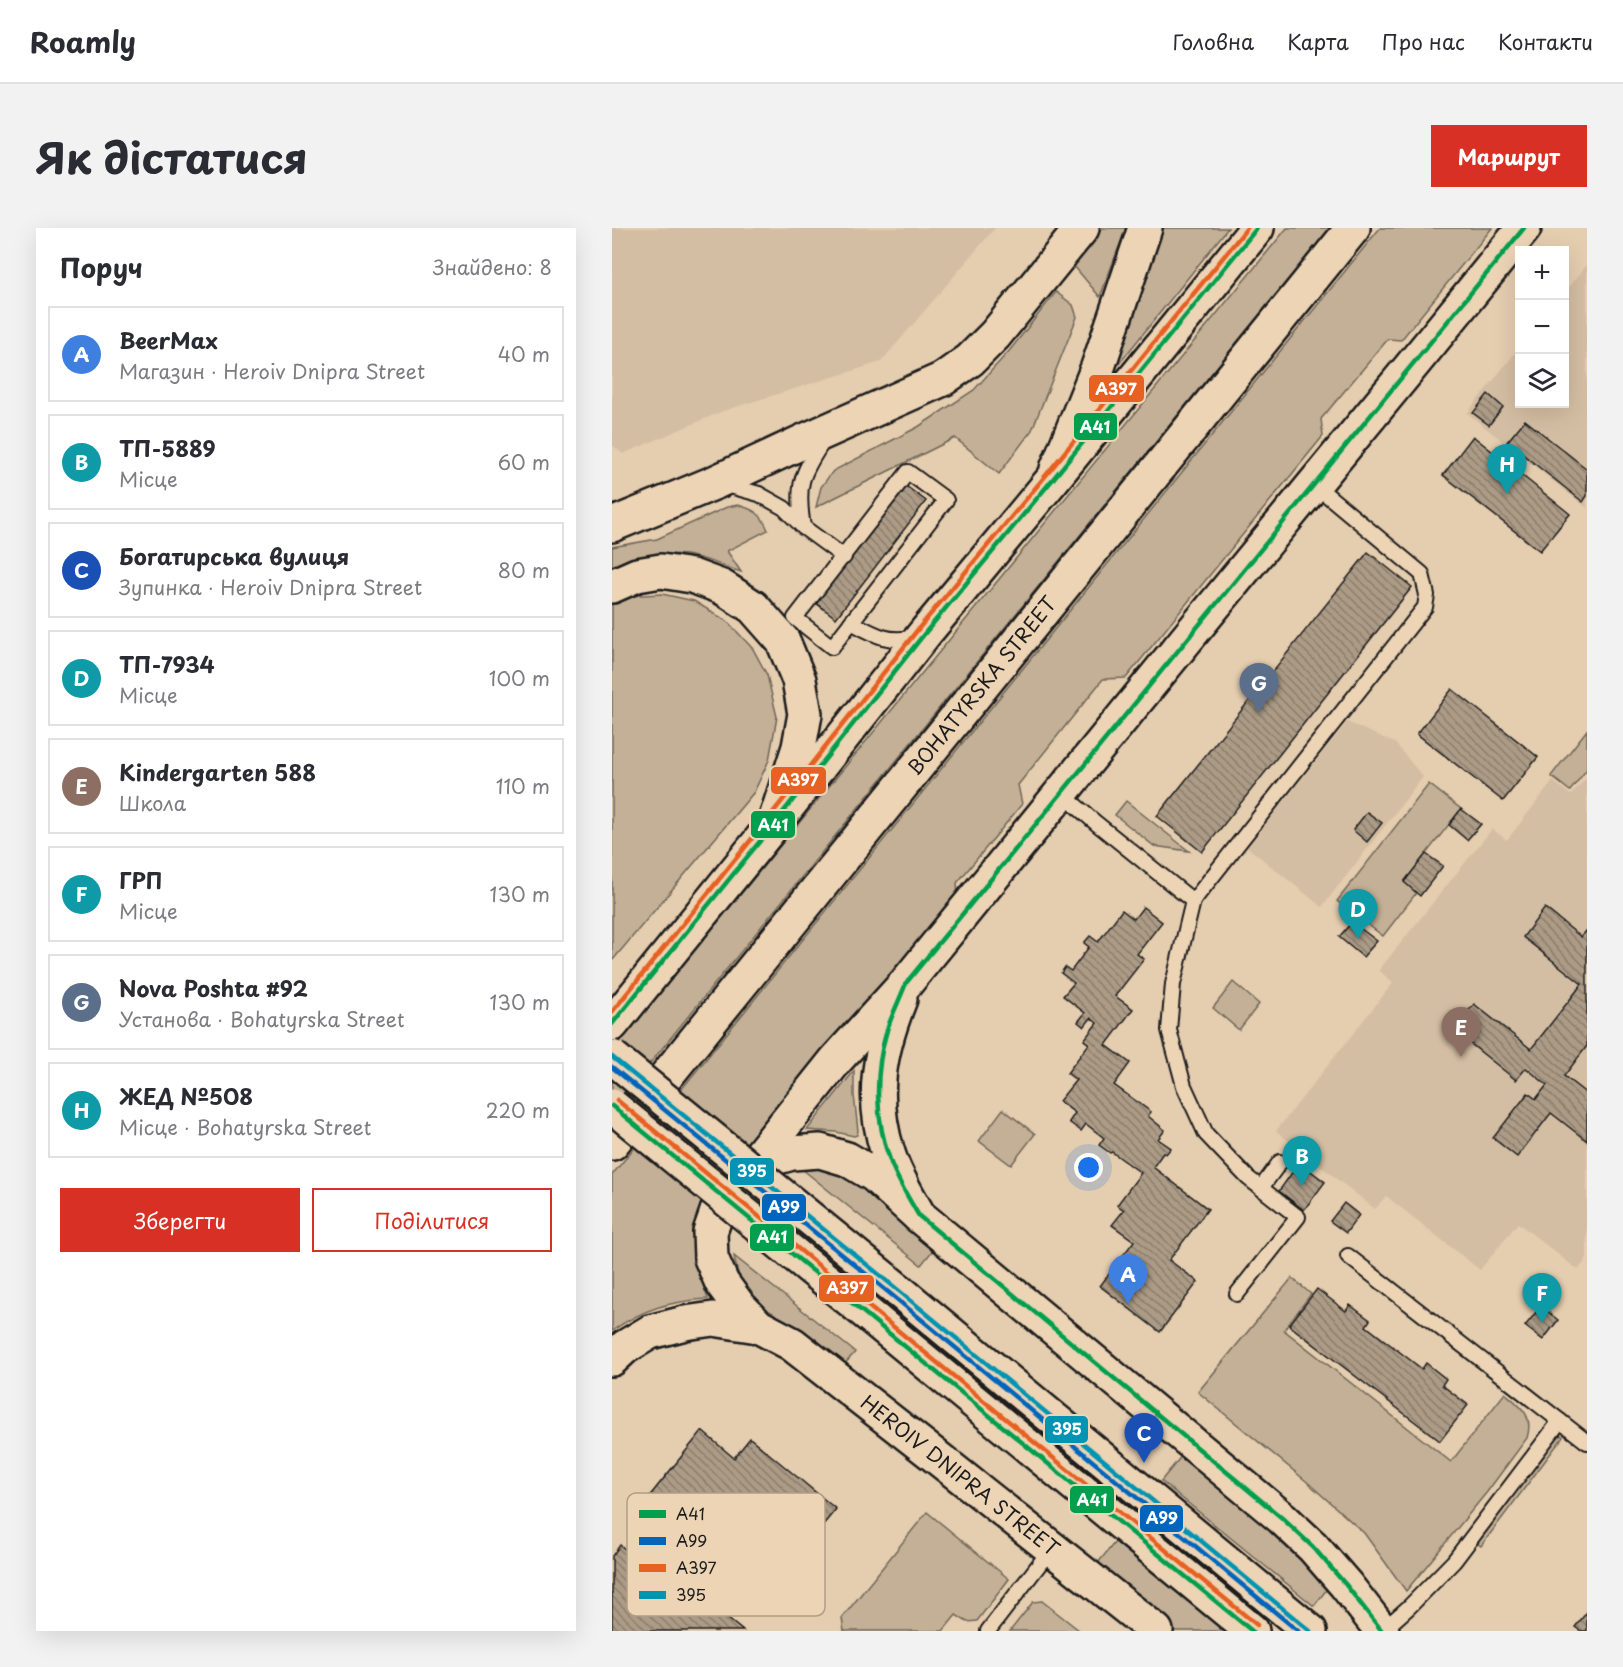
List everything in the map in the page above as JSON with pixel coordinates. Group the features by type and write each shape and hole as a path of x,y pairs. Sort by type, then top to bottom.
{"main road":[{"path":"612,525 716,482 943,379 970,360 995,335 1082,228"},
{"path":"1053,479 1098,367 1145,228"},
{"path":"612,1024 925,633 1257,228"},
{"name":"BOHATYRSKA STREET","path":"612,1143 1353,228"},
{"path":"758,1326 738,1305 722,1283 711,1258 710,1232 718,1206 836,1060 906,983 1524,228"},
{"path":"612,586 637,575 661,572 692,576 722,587 753,607 783,641 799,680 805,714 799,747 773,825"},
{"path":"906,983 887,1032 880,1064 878,1095 888,1155 901,1185 919,1216"},
{"path":"612,1057 1310,1631"},
{"path":"612,1106 1252,1631"},
{"path":"753,1164 792,1153 820,1151 848,1159 874,1175 919,1216 1282,1518 1320,1555 1382,1631"},
{"path":"612,1359 625,1347 650,1332 685,1323 712,1319 758,1326"},
{"name":"HEROIV DNIPRA STREET","path":"758,1326 792,1344 1156,1631"}],"lane":[{"path":"803,527 800,506 801,481 809,462 832,428"},
{"path":"908,472 946,500 851,622 832,648 795,618 908,472"},
{"path":"716,482 759,494 784,508 803,527 844,557"},
{"path":"1237,1294 1298,1217 1248,1178 1206,1134 1184,1086 1169,1030 1173,984 1193,901 1425,607 1427,595 1422,574 1315,485"},
{"path":"851,622 880,637 889,639 905,640 925,633"},
{"path":"1061,793 1193,901"},
{"path":"1261,1188 1280,1162"},
{"path":"1348,1256 1587,1442"},
{"path":"1382,1631 1454,1561 1560,1421"},
{"path":"988,1631 1051,1549"}],"shaded area":[{"path":"612,228 995,228 881,362 723,411 623,454 612,445"},
{"path":"1102,228 1126,228 1100,297 1074,266"},
{"path":"1162,228 1228,228 1110,375"},
{"path":"1287,228 1330,228 612,1110 612,1051"},
{"path":"1380,228 1492,228 1401,340 1388,339 1321,419 1323,436 1126,678 1103,679 1018,785 1022,804 957,883 958,896 696,1265 708,1299 669,1304 657,1308 634,1317 612,1331 612,1175"},
{"path":"1587,265 1587,508 1467,413 1515,353 1515,408 1569,408 1569,287"},
{"path":"1056,292 1073,305 1077,317 1032,430 999,474 955,438 816,507 821,487 833,471 918,427 974,390 1010,350"},
{"path":"738,505 757,513 768,530 727,551 741,572 699,558 677,554 648,556 612,568 612,547 657,539 727,507"},
{"path":"662,594 694,601 728,622 753,649 767,675 777,717 769,760 754,792 612,961 612,602 624,596"},
{"path":"1347,722 1395,743 1423,777 1322,907 1247,847"},
{"path":"1587,730 1587,769 1570,791 1551,776"},
{"path":"1585,779 1587,780 1587,1259 1578,1270 1518,1223 1480,1270 1386,1196 1375,1209 1276,1131 1393,983 1379,970 1492,829 1507,840 1553,781 1571,795"},
{"path":"1429,784 1461,809 1404,882 1417,892 1383,936 1337,901"},
{"path":"1126,801 1189,851 1154,846 1115,815"},
{"path":"1233,982 1259,1004 1239,1030 1213,1008"},
{"path":"854,1071 857,1135 807,1130"},
{"path":"1003,1109 1035,1134 1011,1165 979,1141"},
{"path":"839,1163 933,1250 921,1265 797,1165"},
{"path":"734,1256 855,1352 844,1365 790,1330 764,1309 744,1287"},
{"path":"1292,1278 1311,1294 1284,1330 1451,1462 1505,1393 1521,1407 1527,1417 1529,1430 1527,1438 1487,1492 1406,1591 1364,1533 1306,1481 1198,1392"},
{"path":"1558,1433 1563,1437 1481,1546 1475,1542"},
{"path":"1183,1454 1272,1526 1330,1585 1314,1606 1161,1481"},
{"path":"927,1512 1009,1579 977,1621 967,1622 956,1615 943,1631 844,1631 842,1618"},
{"path":"1115,1542 1224,1631 1167,1631 1093,1569"},
{"path":"1042,1601 1080,1631 1010,1631 1033,1602"}],"building":[{"path":"1488,394 1503,407 1489,425 1473,413"},
{"path":"1525,420 1587,469 1587,496 1583,502 1507,442"},
{"path":"1473,436 1570,514 1540,551 1443,475"},
{"path":"906,486 926,501 836,618 816,603"},
{"path":"1368,552 1412,587 1202,852 1157,816"},
{"path":"1452,689 1538,757 1503,801 1417,734"},
{"path":"1461,809 1481,824 1467,840 1449,825"},
{"path":"1367,812 1382,823 1367,842 1353,830"},
{"path":"1426,854 1443,866 1420,896 1404,882"},
{"path":"1143,907 1162,922 1137,954 1144,959 1115,996 1133,1009 1106,1045 1130,1063 1114,1085 1151,1112 1148,1116 1165,1130 1158,1139 1171,1148 1166,1154 1163,1153 1153,1167 1208,1209 1169,1260 1198,1282 1160,1332 1100,1286 1134,1241 1112,1225 1124,1210 1117,1205 1141,1173 1099,1145 1104,1138 1086,1124 1081,1131 1069,1122 1075,1113 1059,1101 1076,1080 1067,1073 1089,1044 1084,1040 1097,1023 1091,1018 1084,1027 1078,1022 1085,1013 1063,996 1074,983 1061,973 1065,967 1071,971 1089,947 1084,943 1090,936 1098,942 1122,910 1134,919"},
{"path":"1545,908 1581,937 1587,930 1587,1046 1564,1076 1587,1094 1587,1141 1551,1113 1517,1157 1493,1138 1528,1093 1536,1099 1547,1085 1526,1068 1516,1080 1453,1030 1474,1004 1531,1049 1582,984 1523,937"},
{"path":"1352,922 1377,941 1363,957 1339,937"},
{"path":"1295,1159 1325,1182 1304,1210 1279,1191 1294,1170 1289,1166"},
{"path":"1344,1203 1359,1215 1346,1233 1330,1221"},
{"path":"1317,1289 1346,1311 1350,1305 1370,1320 1366,1326 1422,1369 1426,1363 1446,1379 1442,1385 1468,1405 1440,1441 1289,1325"},
{"path":"1541,1306 1558,1320 1543,1340 1525,1326"},
{"path":"702,1431 734,1458 750,1438 817,1493 652,1493"},
{"path":"825,1500 836,1509 825,1522"},
{"path":"620,1545 627,1551 627,1616 725,1616 743,1631 612,1631 612,1556"},
{"path":"1587,1612 1587,1631 1581,1631 1575,1627"}],"transit line":[{"name":"А397","path":"612,1012 919,628 1247,228"},
{"name":"A41","path":"612,1024 925,633 1257,228"},
{"name":"A41","path":"1382,1631 1313,1547 1282,1518 919,1216 897,1176 886,1147 879,1114 878,1080 887,1030 906,983 1524,228"},
{"name":"395","path":"612,1057 1310,1631"},
{"name":"А99","path":"612,1067 1298,1631"},
{"name":"А397","path":"617,1100 1257,1625"},
{"name":"A41","path":"612,1106 1252,1631"}],"place":[{"name":"ЖЕД №508","path":"1507,494"},
{"name":"Nova Poshta #92","path":"1259,713"},
{"name":"ТП-7934","path":"1358,939"},
{"name":"Kindergarten 588","path":"1461,1057"},
{"name":"ТП-5889","path":"1302,1186"},
{"name":"BeerMax","path":"1128,1304"},
{"name":"ГРП","path":"1542,1323"},
{"name":"Богатирська вулиця","path":"1144,1463"}]}
